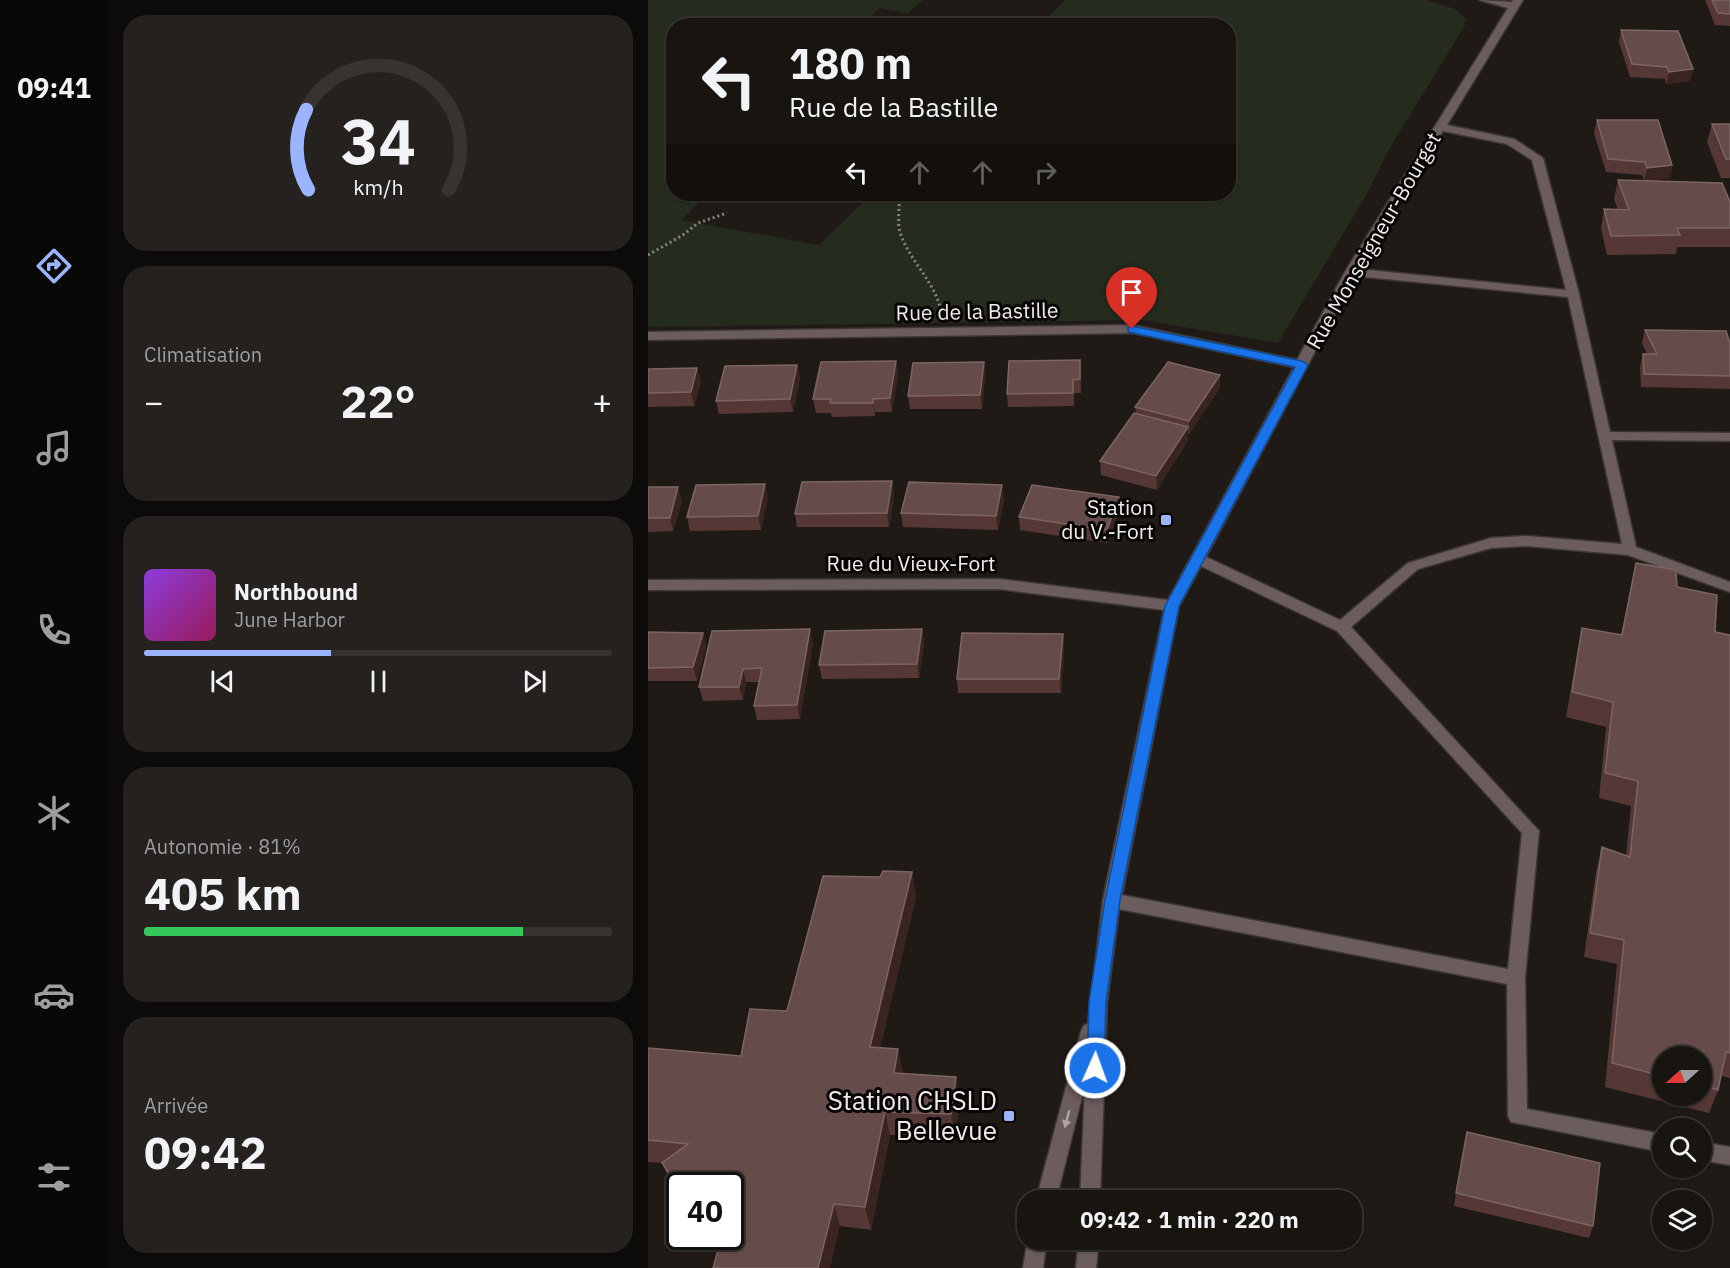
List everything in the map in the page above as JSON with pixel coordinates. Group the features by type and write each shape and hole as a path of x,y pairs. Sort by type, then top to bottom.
{"street":[{"path":"1484,0 1517,3"},
{"name":"Rue Monseigneur-Bourget","path":"1090,1190 1098,1002 1113,900 1172,606 1351,272 1517,3"},
{"path":"1441,127 1510,141 1537,158 1573,294 1630,550"},
{"path":"1351,272 1573,294"},
{"name":"Rue de la Bastille","path":"648,336 1132,329 1302,365"},
{"path":"1604,436 1730,437"},
{"path":"1342,627 1413,566 1491,543 1527,541 1630,550 1730,588"},
{"path":"1196,558 1342,627 1531,831 1516,978 1518,1116 1652,1141"},
{"name":"Rue du Vieux-Fort","path":"648,585 928,583 999,585 1172,606"},
{"path":"1113,900 1408,959 1516,978"},
{"name":"Rue Monseigneur-Bourget","path":"1049,1190 1098,1002"},
{"path":"1712,1153 1730,1156"},
{"path":"1033,1268 1035,1250"},
{"path":"1086,1268 1088,1250"}],"path":[{"path":"899,201 900,232 918,268 932,286 940,305 942,332"},
{"path":"648,255 683,235 698,223 727,213"}],"green space":[{"path":"648,0 923,0 907,14 880,8 868,18 666,18 666,201 701,201 681,220 819,245 864,201 1236,201 1236,18 1047,18 1065,0 1426,0 1455,9 1468,20 1464,21 1465,25 1388,151 1369,190 1278,343 1144,320 648,327"}],"building":[{"path":"1712,0 1730,0 1730,14 1718,13"},
{"path":"1621,30 1678,31 1693,69 1669,72 1667,67 1632,64"},
{"path":"1597,120 1658,120 1672,165 1647,168 1645,162 1608,159"},
{"path":"1712,124 1730,124 1730,159 1726,159"},
{"path":"1618,180 1722,183 1730,202 1730,228 1677,228 1680,235 1611,236 1604,209 1629,210"},
{"path":"1645,330 1726,331 1730,343 1730,376 1644,374 1643,354 1657,354"},
{"path":"1080,360 1080,379 1073,380 1073,393 1007,394 1009,361"},
{"path":"896,361 890,398 873,399 873,403 830,403 831,399 813,399 821,362"},
{"path":"984,362 980,395 908,396 913,363"},
{"path":"1168,362 1220,375 1189,421 1135,407"},
{"path":"797,365 790,399 716,401 725,366"},
{"path":"697,368 691,392 648,393 648,369"},
{"path":"1134,413 1188,427 1156,476 1100,461"},
{"path":"892,481 887,513 795,514 802,482"},
{"path":"909,482 1002,485 996,516 901,513"},
{"path":"765,484 758,516 687,517 696,485"},
{"path":"1032,485 1119,497 1107,530 1019,517"},
{"path":"648,487 678,487 670,518 648,518"},
{"path":"1636,563 1676,570 1677,587 1717,595 1715,632 1730,635 1730,1053 1726,1052 1718,1090 1712,1088 1712,1046 1652,1046 1652,1073 1612,1063 1624,940 1590,933 1602,847 1630,857 1638,781 1605,773 1613,702 1572,692 1582,628 1622,635"},
{"path":"810,629 797,705 754,706 762,668 743,669 739,687 699,687 712,631"},
{"path":"922,629 917,664 819,665 825,631"},
{"path":"648,632 703,633 693,667 648,668"},
{"path":"962,633 1063,634 1059,679 957,679"},
{"path":"883,871 912,872 870,1047 898,1049 894,1073 956,1077 951,1114 885,1112 865,1207 834,1204 818,1268 713,1268 718,1250 744,1250 744,1172 668,1172 662,1163 688,1144 648,1140 648,1048 741,1056 750,1009 787,1011 823,876 880,877"},
{"path":"1467,1132 1600,1163 1593,1226 1456,1193"}],"place":[{"name":"Station du V.-Fort","path":"1166,520"},
{"name":"Station CHSLD Bellevue","path":"1009,1116"}],"route":[{"path":"1095,1068 1098,1002 1113,900 1172,606 1302,365 1132,329"}]}
